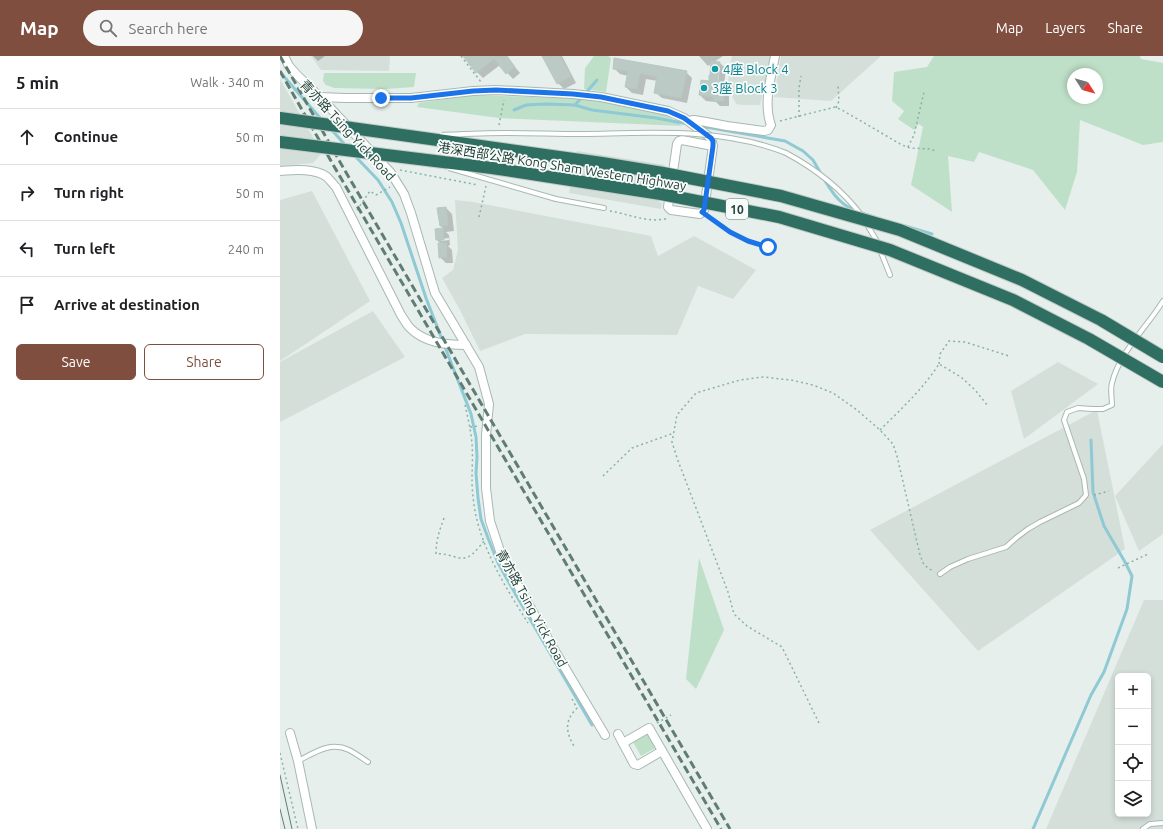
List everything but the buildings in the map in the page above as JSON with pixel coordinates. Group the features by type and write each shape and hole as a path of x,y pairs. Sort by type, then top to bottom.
{"highway":[{"name":"港深西部公路 Kong Sham Western Highway","path":"280,118 663,173 781,196 900,230 1022,280 1101,320 1163,357"},
{"name":"港深西部公路 Kong Sham Western Highway","path":"280,142 492,168 661,194 779,217 882,248 1013,300 1089,339 1163,382"}],"street":[{"name":"青亦路 Tsing Yick Road","path":"284,56 289,66 297,75 320,97 391,173 404,194 435,293 480,367 489,404 486,435 486,488 490,521 502,557 604,735"},
{"path":"689,121 700,121 764,131 768,130 770,128 770,123 767,103 775,56"},
{"path":"320,97 411,98 496,90 601,97 668,111 680,115 713,141 713,146 704,210 700,214 671,210 668,207 677,144 682,140 713,146"},
{"path":"280,171 313,171 327,177 336,187 409,328 432,342 450,345 466,345"},
{"path":"623,743 649,728 707,829"},
{"path":"290,733 298,761 312,829"},
{"path":"618,734 634,764 638,765 662,751"}],"lane":[{"path":"418,137 505,133 573,134 677,132 738,139 770,147 786,153 819,173 848,198 871,230 878,243 890,275"},
{"path":"417,159 556,199 604,208"},
{"path":"940,574 950,567 968,559 1006,547 1016,538 1040,522 1079,503 1086,495 1084,479 1064,420 1067,412 1078,408 1103,409 1112,405 1111,385 1116,369 1163,301"},
{"path":"298,761 321,749 332,746 348,749 368,762"},
{"path":"1143,829 1150,824 1163,823"}],"path":[{"path":"461,56 480,82 484,84"},
{"path":"799,117 799,88 801,76"},
{"path":"836,108 839,102 838,85"},
{"path":"908,147 914,135 924,92"},
{"path":"770,123 799,117 828,108 836,108 902,145 936,151"},
{"path":"352,218 370,191 376,195 392,187"},
{"path":"702,212 730,232 748,241 768,247"},
{"path":"880,430 909,402 931,377 939,364 940,354 949,341 965,342 1009,356"},
{"path":"939,364 961,377 975,390 988,406"},
{"path":"819,723 782,647 747,626 734,614 728,592 672,442 677,415 696,393 740,380 763,378 791,380 813,385 832,393 857,410 880,430 893,444 920,555 924,565 933,572 940,574"},
{"path":"464,406 472,444 472,482 474,505 476,519 481,533"},
{"path":"469,428 478,426"},
{"path":"603,476 632,448 674,433"},
{"path":"1084,497 1109,491"},
{"path":"444,518 436,542 436,554 458,557 468,556 484,541"},
{"path":"1118,568 1148,554"},
{"path":"570,695 577,708 573,712 567,724 568,735 574,746"},
{"path":"649,728 671,715"},
{"path":"280,753 298,829"}],"shaded area":[{"path":"311,56 390,56 389,71 321,70"},
{"path":"732,56 771,56 760,105 736,104 728,88 729,69"},
{"path":"781,56 881,56 831,101 774,97"},
{"path":"280,79 322,153 313,163 280,166"},
{"path":"577,151 665,165 659,202 662,203 661,209 569,193"},
{"path":"312,191 370,301 280,361 280,200"},
{"path":"455,200 473,202 651,236 658,256 694,236 756,270 733,299 698,286 677,335 525,334 480,351 442,278 453,270 458,250"},
{"path":"373,311 405,357 280,422 280,362"},
{"path":"1058,362 1098,384 1024,439 1011,391"},
{"path":"1097,410 1125,549 978,651 870,530"},
{"path":"1163,444 1163,534 1139,551 1115,496"},
{"path":"1144,600 1163,600 1163,829 1046,829"}],"green space":[{"path":"594,56 608,56 611,58 606,92 584,89 585,68"},
{"path":"934,56 1140,56 1141,59 1163,63 1163,142 1143,145 1080,120 1077,172 1065,210 1033,170 979,152 974,162 948,156 952,212 911,185 923,127 919,124 914,130 898,119 904,111 892,101 894,72 927,67"},
{"path":"324,73 416,73 414,87 386,89 334,88 326,85 323,81"},
{"path":"473,95 591,99 664,113 682,126 499,118 417,107 419,103"},
{"path":"699,558 724,630 696,689 686,679"},
{"path":"649,733 657,747 641,756 633,742"}],"waterway":[{"path":"280,72 321,119"},
{"path":"514,110 526,105 575,105 597,80"},
{"path":"575,105 592,110 656,118 688,124"},
{"path":"700,126 785,141 803,151 813,160 821,174"},
{"path":"331,129 346,146"},
{"path":"355,156 378,180 392,202 401,223 426,298 471,414 476,437 476,473 481,519 498,563 592,725"},
{"path":"824,179 834,195 844,204 856,211 874,217"},
{"path":"905,226 932,234"},
{"path":"1033,829 1091,695 1104,672 1127,609 1132,576 1104,526 1093,492 1091,440"}],"tram line":[{"path":"280,775 292,829"},
{"path":"280,809 285,829"}],"railway":[{"path":"280,56 344,169 730,829"},
{"path":"280,71 335,168 721,829"}],"place":[{"name":"4座 Block 4","path":"715,69"},
{"name":"3座 Block 3","path":"704,88"}],"route":[{"path":"381,98 411,98 496,90 573,94 601,97 668,111 680,115 713,141 704,210 702,212 730,232 748,241 768,247"}]}
